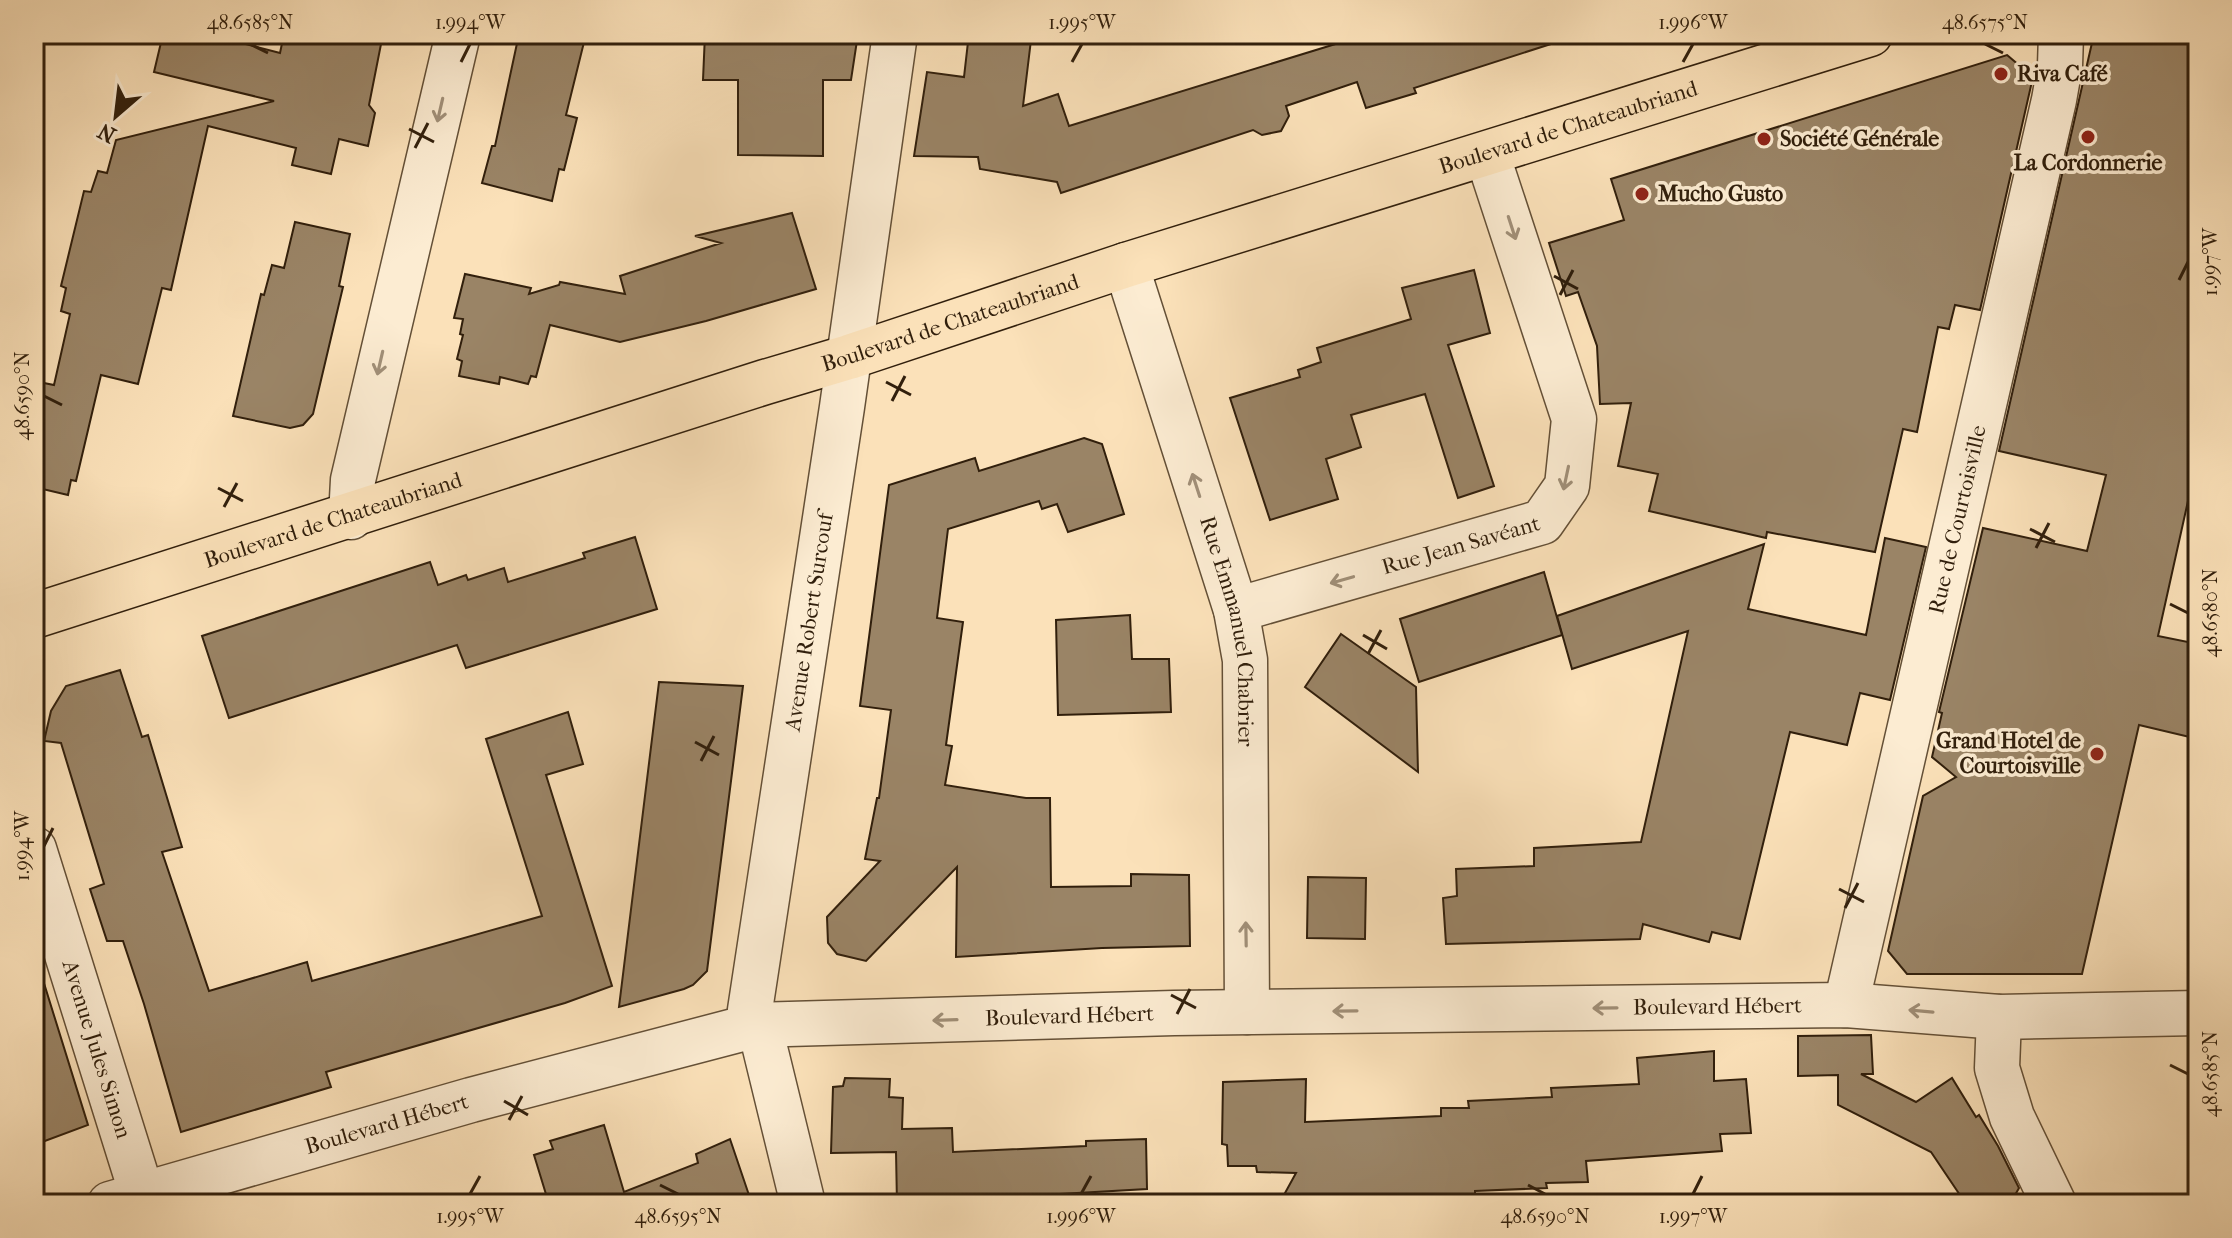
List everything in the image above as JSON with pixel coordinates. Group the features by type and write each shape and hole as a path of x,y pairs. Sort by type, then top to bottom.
{"main road":[{"name":"Boulevard de Chateaubriand","path":"34,616 849,357 1126,265 1870,34"}],"street":[{"path":"351,517 355,471 458,34"},
{"name":"Avenue Robert Surcouf","path":"803,1204 764,1044 750,1010 895,34"},
{"name":"Rue de Courtoisville","path":"1846,1005 2054,100 2061,34"},
{"name":"Rue Jean Savéant","path":"1236,610 1542,522 1567,486 1574,419 1487,154"},
{"name":"Rue Emmanuel Chabrier","path":"1126,265 1236,610 1245,660 1247,1012"},
{"name":"Avenue Jules Simon","path":"34,849 132,1201"},
{"name":"Boulevard Hébert","path":"132,1201 471,1100 757,1025 1247,1012 1846,1005 1999,1017 2198,1013"},
{"path":"1999,1017 1997,1068 2012,1117 2054,1204"}],"building":[{"path":"163,34 207,34 280,53 284,34 383,34 369,105 375,113 368,146 339,139 331,174 292,165 296,148 208,126 171,290 162,288 138,384 101,375 76,481 71,480 68,495 34,487 34,381 54,385 70,314 61,311 66,288 61,286 84,191 91,192 98,171 107,173 116,140 274,101 154,72"},
{"path":"519,34 586,34 566,115 577,118 564,170 559,169 552,201 482,183 492,146 495,146"},
{"path":"705,34 858,34 851,80 823,80 823,156 738,155 738,80 703,80"},
{"path":"978,34 1031,40 1023,106 1058,94 1069,126 1368,34 1402,34 1404,42 1436,34 1555,34 1557,42 1414,88 1416,93 1366,108 1357,82 1286,106 1289,116 1281,131 1262,135 1253,130 1061,193 1057,182 980,169 978,157 914,156 927,72 964,77 968,42 976,42"},
{"path":"2094,34 2126,34 2162,43 2174,34 2198,34 2198,456 2158,636 2198,644 2198,739 2139,725 2082,974 1907,974 1888,951 1923,796 1956,777 1932,757 1942,713 1939,712 1983,528 2087,551 2106,475 1999,451"},
{"path":"2007,55 2033,77 1980,310 1955,305 1949,329 1938,327 1917,432 1903,429 1875,552 1767,532 1766,538 1649,511 1658,474 1618,466 1631,403 1600,404 1597,346 1578,292 1566,296 1549,243 1624,220 1611,179"},
{"path":"792,213 816,289 620,342 550,325 536,377 531,376 528,384 500,377 499,384 459,376 462,361 457,359 463,319 454,318 465,274 531,288 529,294 559,285 560,282 625,294 620,276 721,243 695,236"},
{"path":"295,222 350,234 339,286 343,287 313,414 303,425 290,428 233,416 261,294 264,295 272,265 284,268"},
{"path":"1474,270 1490,333 1448,345 1494,486 1458,498 1425,394 1351,415 1361,447 1326,459 1338,499 1270,520 1230,398 1300,377 1298,370 1321,362 1317,348 1411,319 1402,288"},
{"path":"1084,438 1102,444 1124,514 1068,532 1057,504 1042,509 1039,501 948,529 937,618 963,622 946,745 952,746 945,785 1026,798 1050,798 1051,887 1131,886 1131,874 1189,875 1190,946 956,957 957,867 866,961 837,954 828,943 827,917 880,861 865,859 879,798 891,710 860,706 889,485 975,458 979,471"},
{"path":"635,537 657,609 466,668 457,645 229,718 202,636 430,562 438,585 466,575 468,580 504,568 508,582 585,558 583,553"},
{"path":"1885,538 1926,547 1890,700 1860,693 1847,745 1790,732 1740,939 1712,932 1709,942 1643,924 1640,939 1446,944 1443,898 1457,896 1456,869 1534,866 1534,848 1641,842 1688,631 1572,669 1557,616 1764,544 1748,609 1866,635"},
{"path":"1544,572 1562,635 1419,682 1400,619"},
{"path":"1130,615 1132,659 1169,659 1171,712 1058,715 1056,620"},
{"path":"1341,634 1416,687 1418,772 1305,687"},
{"path":"120,670 142,737 148,735 182,847 162,852 209,991 307,962 312,981 542,916 486,739 568,712 583,764 546,775 612,986 565,1003 326,1072 331,1087 181,1132 123,941 107,941 90,889 104,884 61,743 44,741 51,711 66,686"},
{"path":"659,682 743,686 707,971 684,989 619,1007"},
{"path":"1308,877 1366,878 1365,939 1307,938"},
{"path":"43,980 88,1125 34,1145 34,982"},
{"path":"1871,1035 1873,1074 1861,1074 1916,1102 1952,1078 1998,1146 2019,1188 2010,1204 1966,1204 1931,1152 1838,1105 1838,1075 1798,1076 1798,1036"},
{"path":"1714,1051 1714,1081 1746,1079 1751,1133 1720,1134 1722,1151 1586,1161 1588,1182 1546,1183 1547,1188 1475,1191 1475,1197 1444,1198 1444,1201 1279,1204 1296,1173 1257,1172 1256,1166 1228,1166 1227,1145 1222,1144 1223,1082 1306,1079 1305,1122 1441,1116 1441,1108 1469,1108 1468,1101 1552,1097 1551,1088 1639,1084 1637,1058"},
{"path":"845,1078 890,1079 889,1097 903,1098 902,1129 952,1128 953,1152 1086,1146 1086,1141 1146,1139 1147,1189 1043,1195 1043,1204 897,1204 896,1152 831,1153 833,1087 843,1086"},
{"path":"604,1125 624,1192 698,1163 696,1154 730,1139 752,1204 549,1204 534,1155 553,1149 550,1141"}],"place":[{"name":"Riva Café","path":"2001,74"},
{"name":"La Cordonnerie","path":"2088,137"},
{"name":"Société Générale","path":"1764,139"},
{"name":"Mucho Gusto","path":"1642,194"},
{"name":"Grand Hotel de Courtoisville","path":"2097,754"}]}
